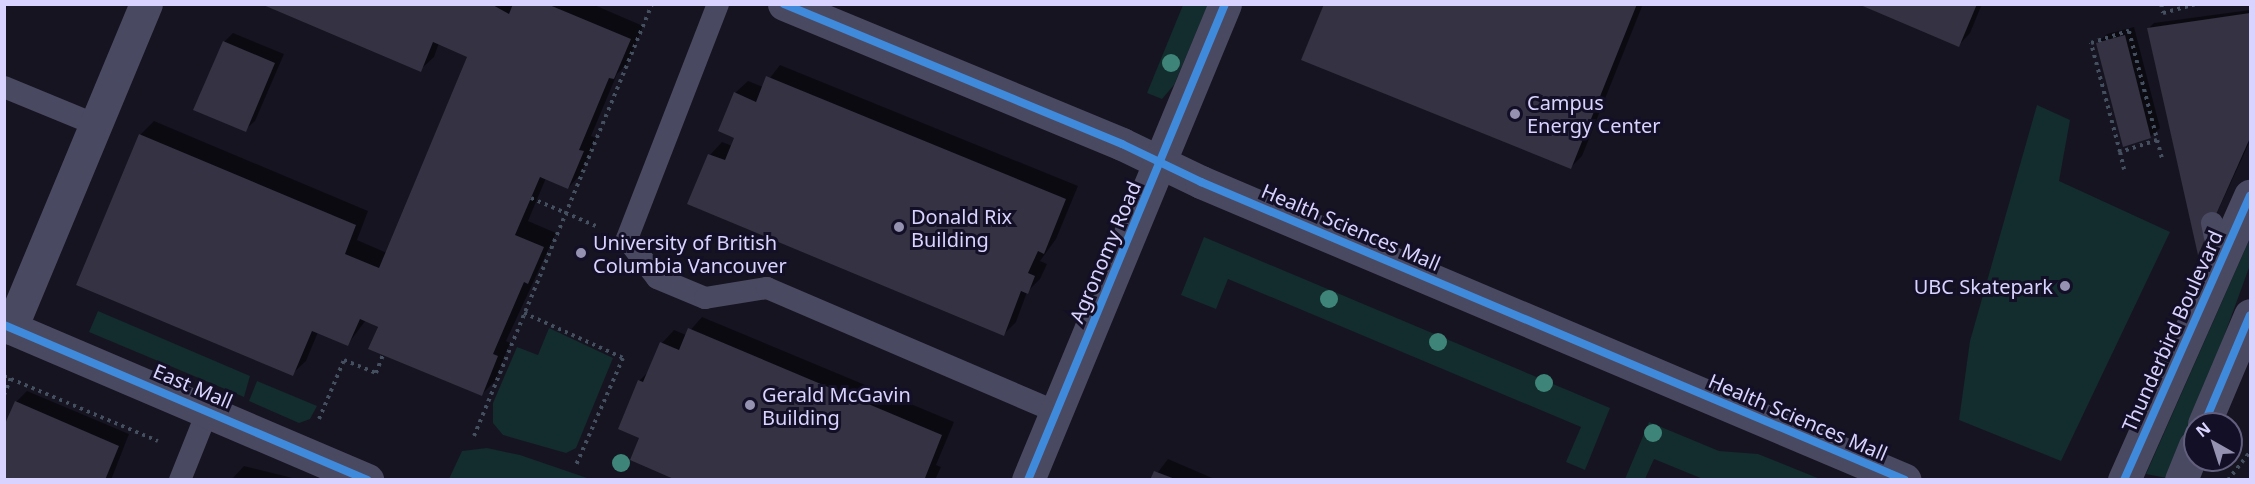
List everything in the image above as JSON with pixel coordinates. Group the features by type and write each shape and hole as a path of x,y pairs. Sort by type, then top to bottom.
{"street":[{"path":"8,326 146,4"},
{"name":"Health Sciences Mall","path":"784,4 1905,480"},
{"name":"Agronomy Road","path":"1028,480 1225,4"},
{"name":"Thunderbird Boulevard","path":"2124,480 2250,196"},
{"path":"2209,412 2250,315"},
{"name":"East Mall","path":"8,326 367,480"}],"lane":[{"path":"718,4 627,239 657,278 705,298 767,288 1056,412"},
{"path":"4,87 94,124"},
{"path":"2212,223 2220,260"},
{"path":"180,480 208,410"}],"path":[{"path":"474,436 652,4"},
{"path":"2160,4 2163,14 2197,4"},
{"path":"2124,170 2091,43 2129,30 2162,159"},
{"path":"2120,152 2157,140"},
{"path":"531,198 627,239"},
{"path":"524,313 623,358 576,465"},
{"path":"314,430 344,360 376,373 383,355"},
{"path":"4,376 190,455"},
{"path":"4,394 11,378"},
{"path":"2228,480 2250,452"}],"green space":[{"path":"1183,5 1208,5 1174,85 1162,99 1147,93"},
{"name":"UBC Skatepark","path":"2037,105 2070,120 2059,181 2170,232 2061,461 1959,420 1970,341"},
{"path":"1204,237 1610,408 1585,470 1566,462 1581,427 1228,279 1216,309 1181,295"},
{"path":"2250,238 2250,265 2196,412 2183,412 2183,449 2172,479 2146,474"},
{"path":"98,311 250,376 244,397 89,332"},
{"path":"549,328 613,358 576,448 566,453 503,435 493,423 493,403 517,347 538,355"},
{"path":"257,381 317,406 310,419 299,423 249,401"},
{"path":"1649,422 1719,451 1758,454 1820,479 1703,479 1654,459 1645,479 1625,479"},
{"path":"487,448 520,455 590,479 449,479 462,451"}],"building":[{"path":"261,4 491,4 509,14 513,4 547,4 631,39 614,79 609,78 579,150 584,151 568,189 540,177 515,235 544,247 528,284 524,282 493,354 498,356 482,396 368,349 378,327 360,319 348,346 312,331 293,376 76,285 139,134 356,225 345,254 379,268 467,57 433,42 421,72"},
{"name":"Campus Energy Center","path":"1324,4 1637,4 1571,169 1301,60"},
{"path":"1858,4 1977,4 1959,47"},
{"path":"2250,13 2250,138 2198,255 2147,28"},
{"path":"2125,35 2151,138 2123,147 2096,43"},
{"path":"223,41 275,63 246,132 193,110"},
{"name":"Donald Rix Building","path":"766,76 1066,199 1044,254 1038,251 1028,273 1035,276 1028,294 1021,291 1004,336 687,204 708,154 725,160 734,138 718,131 734,92 756,102"},
{"name":"Gerald McGavin Building","path":"688,328 942,435 925,478 929,480 676,480 630,460 639,438 618,429 638,380 643,382 660,342 679,350"},
{"path":"15,401 119,446 105,480 4,480 4,426"},
{"path":"1154,471 1175,479 1175,480 1150,480"}],"cycle path":[{"path":"784,4 1122,144 1201,182 1905,480"},
{"path":"1028,480 1225,4"},
{"path":"2124,480 2250,196"},
{"path":"2209,412 2250,315"},
{"path":"4,325 367,480"}],"place":[{"name":"Campus Energy Center","path":"1515,114"},
{"name":"Donald Rix Building","path":"899,227"},
{"name":"University of British Columbia Vancouver","path":"581,253"},
{"name":"UBC Skatepark","path":"2065,286"},
{"name":"Gerald McGavin Building","path":"750,405"}]}
